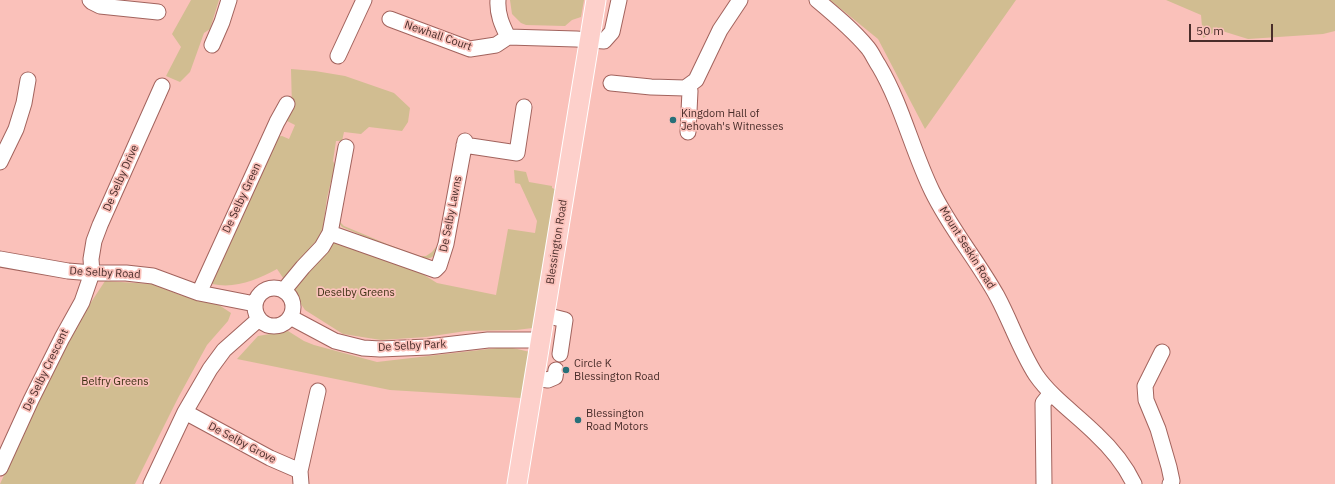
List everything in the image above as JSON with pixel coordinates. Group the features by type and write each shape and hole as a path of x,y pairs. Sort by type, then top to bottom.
{"main road":[{"name":"Blessington Road","path":"517,484 596,0"}],"street":[{"path":"90,0 100,6 158,12"},
{"path":"212,44 222,22 229,0"},
{"path":"338,56 364,0"},
{"path":"498,0 498,12 501,24 508,37"},
{"name":"Newhall Court","path":"390,19 470,49 496,45 508,37 604,41 612,32 619,0"},
{"path":"685,88 696,80 720,30 740,0"},
{"name":"Mount Seskin Road","path":"818,0 839,18 868,48 884,75 897,101 912,144 932,191 945,215 997,296 1035,374 1050,393 1111,448 1134,484"},
{"path":"0,162 16,129 24,103 28,80"},
{"path":"611,83 651,87 685,88 690,91 688,132"},
{"name":"De Selby Drive","path":"92,273 91,259 94,241 162,86"},
{"name":"De Selby Green","path":"200,293 277,122 287,104"},
{"name":"De Selby Lawns","path":"330,233 435,270 440,266 446,244 464,143 517,153 524,107"},
{"path":"284,290 322,247 330,233 346,147"},
{"name":"De Selby Road","path":"0,259 68,271 92,273 126,272 153,276 200,293 255,304"},
{"name":"De Selby Crescent","path":"0,468 38,386 82,302 92,273"},
{"path":"272,287 278,288 284,290 292,299 293,312 286,322 275,326 263,323 259,319 255,310 255,304 260,293 272,287"},
{"path":"545,315 564,320 560,354"},
{"name":"De Selby Park","path":"290,317 335,341 363,348 380,349 428,347 488,340 541,340"},
{"path":"151,484 185,412 210,369 224,350 259,319"},
{"path":"1162,352 1145,386 1146,400 1158,429 1169,466 1172,482 1170,484"},
{"path":"534,378 548,380 556,377 556,370"},
{"path":"301,478 318,391"},
{"path":"1044,484 1043,403 1050,393"},
{"name":"De Selby Grove","path":"185,412 270,458 301,478"}],"green space":[{"path":"191,0 219,0 210,29 204,33 190,72 180,82 166,76 181,47 172,34"},
{"path":"510,0 584,0 581,17 572,20 565,26 526,25 521,23 512,14"},
{"path":"830,0 1016,0 925,129 878,39"},
{"path":"1166,0 1335,0 1335,31 1323,34 1248,39 1219,30 1203,38 1201,15"},
{"name":"Deselby Greens","path":"291,69 345,76 394,93 410,108 408,122 402,131 369,127 361,134 344,132 342,141 336,141 333,161 335,165 327,198 323,228 341,244 421,273 437,283 496,295 508,229 535,233 537,221 520,184 515,183 514,170 526,172 529,182 552,186 552,188 555,189 533,328 516,330 466,331 426,337 381,340 343,334 305,310 277,269 262,277 246,282 229,285 212,284 212,280 275,137 282,136 289,139 295,125 283,119 292,108"},
{"path":"340,222 344,226 420,256 426,256 436,247 438,249 433,256 425,259 387,246 342,227 339,223"},
{"name":"Belfry Greens","path":"105,281 152,284 180,295 219,305 231,313 228,321 207,345 178,398 135,484 0,484 63,345"},
{"path":"288,331 304,341 314,345 377,362 497,348 513,348 530,352 521,398 390,390 237,359 258,336"}],"place":[{"name":"Kingdom Hall of Jehovah's Witnesses","path":"673,120"},
{"name":"Circle K Blessington Road","path":"566,370"},
{"name":"Blessington Road Motors","path":"578,420"}]}
